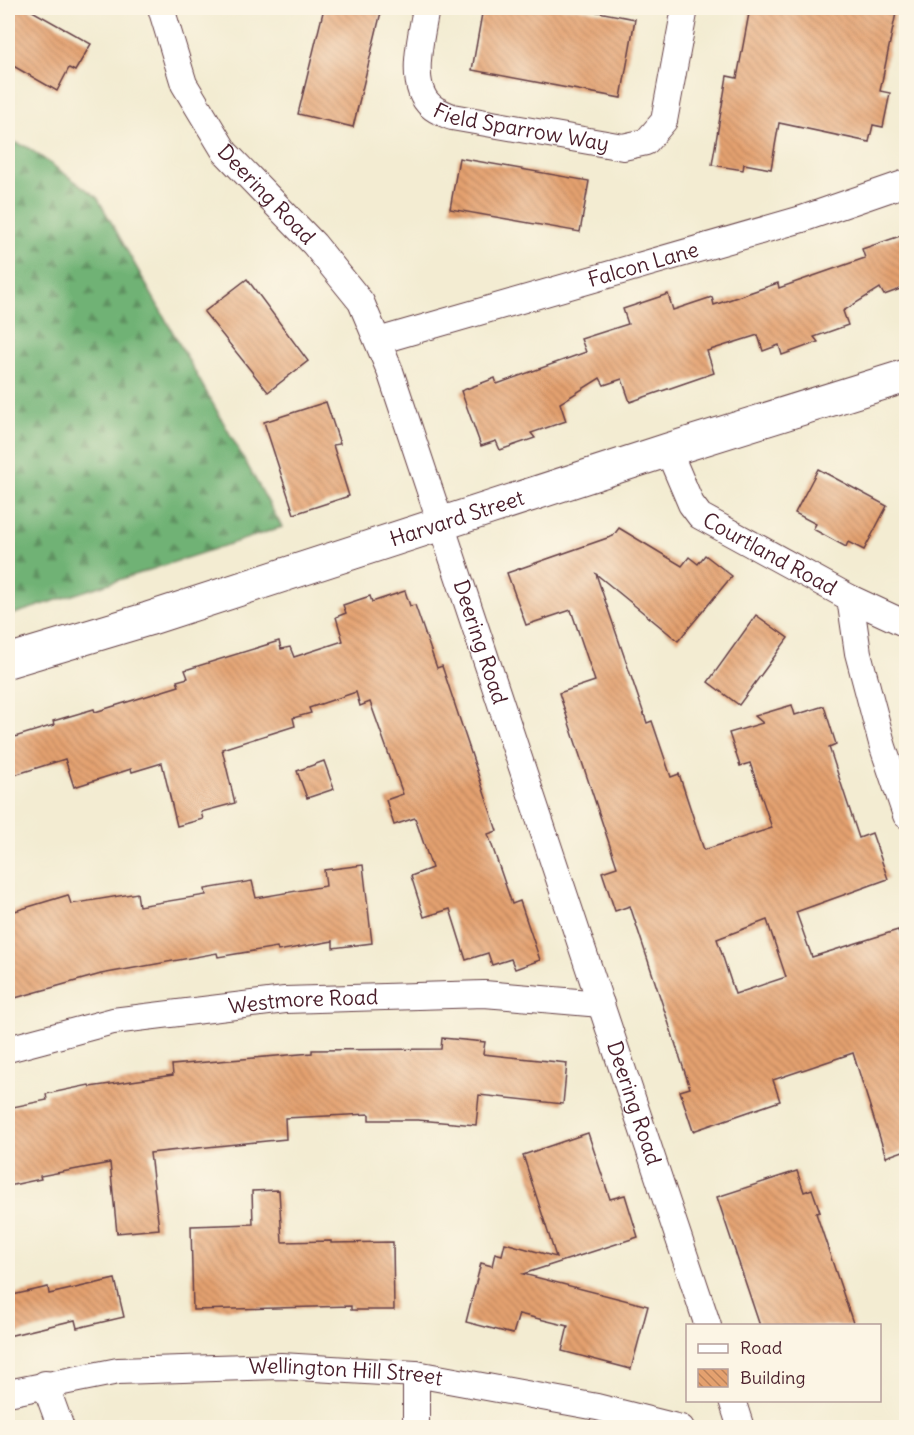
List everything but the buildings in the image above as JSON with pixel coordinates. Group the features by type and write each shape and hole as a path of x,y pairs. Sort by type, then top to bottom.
{"main road":[{"name":"Harvard Street","path":"8,661 148,619 668,450 906,376"}],"street":[{"name":"Deering Road","path":"161,8 184,84 225,152 321,252 361,302 378,341 390,371 707,1324"},
{"name":"Field Sparrow Way","path":"426,8 417,60 418,86 430,106 452,117 623,147 646,142 664,121 685,8"},
{"name":"Falcon Lane","path":"378,341 802,219 906,183"},
{"name":"Courtland Road","path":"668,450 691,504 700,516 850,598 906,624"},
{"path":"850,598 858,653 906,815"},
{"name":"Westmore Road","path":"8,1049 113,1021 285,1000 484,994 602,1004"},
{"name":"Wellington Hill Street","path":"8,1393 117,1371 280,1366 416,1374 597,1407 681,1428"},
{"path":"416,1374 416,1428"},
{"path":"45,1384 61,1428"},
{"path":"732,1402 741,1428"}],"green space":[{"path":"8,140 27,147 97,197 282,527 8,616"}]}
